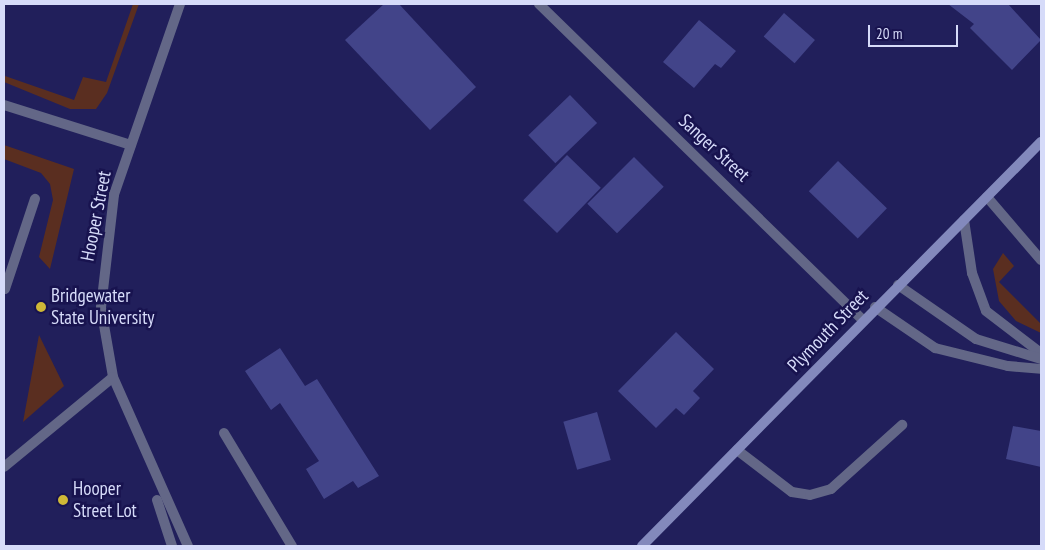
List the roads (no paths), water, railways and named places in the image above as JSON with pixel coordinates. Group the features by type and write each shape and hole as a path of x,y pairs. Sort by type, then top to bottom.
{"main road":[{"name":"Plymouth Street","path":"642,546 875,307 1041,142"}],"street":[{"name":"Hooper Street","path":"180,4 114,195 101,282 101,326 112,377 139,444 188,546"},
{"name":"Sanger Street","path":"539,4 863,320"},
{"path":"4,105 131,145"},
{"path":"987,197 1041,260"},
{"path":"4,289 35,199"},
{"path":"964,220 972,273 986,311 1041,354"},
{"path":"898,285 976,339 1041,359"},
{"path":"875,307 936,348 1041,369"},
{"path":"4,466 112,377"},
{"path":"737,450 792,492 810,495 831,489 902,425"},
{"path":"224,433 292,546"},
{"path":"139,444 172,546"}],"place":[{"name":"Bridgewater State University","path":"41,307"},
{"name":"Hooper Street Lot","path":"63,500"}]}
